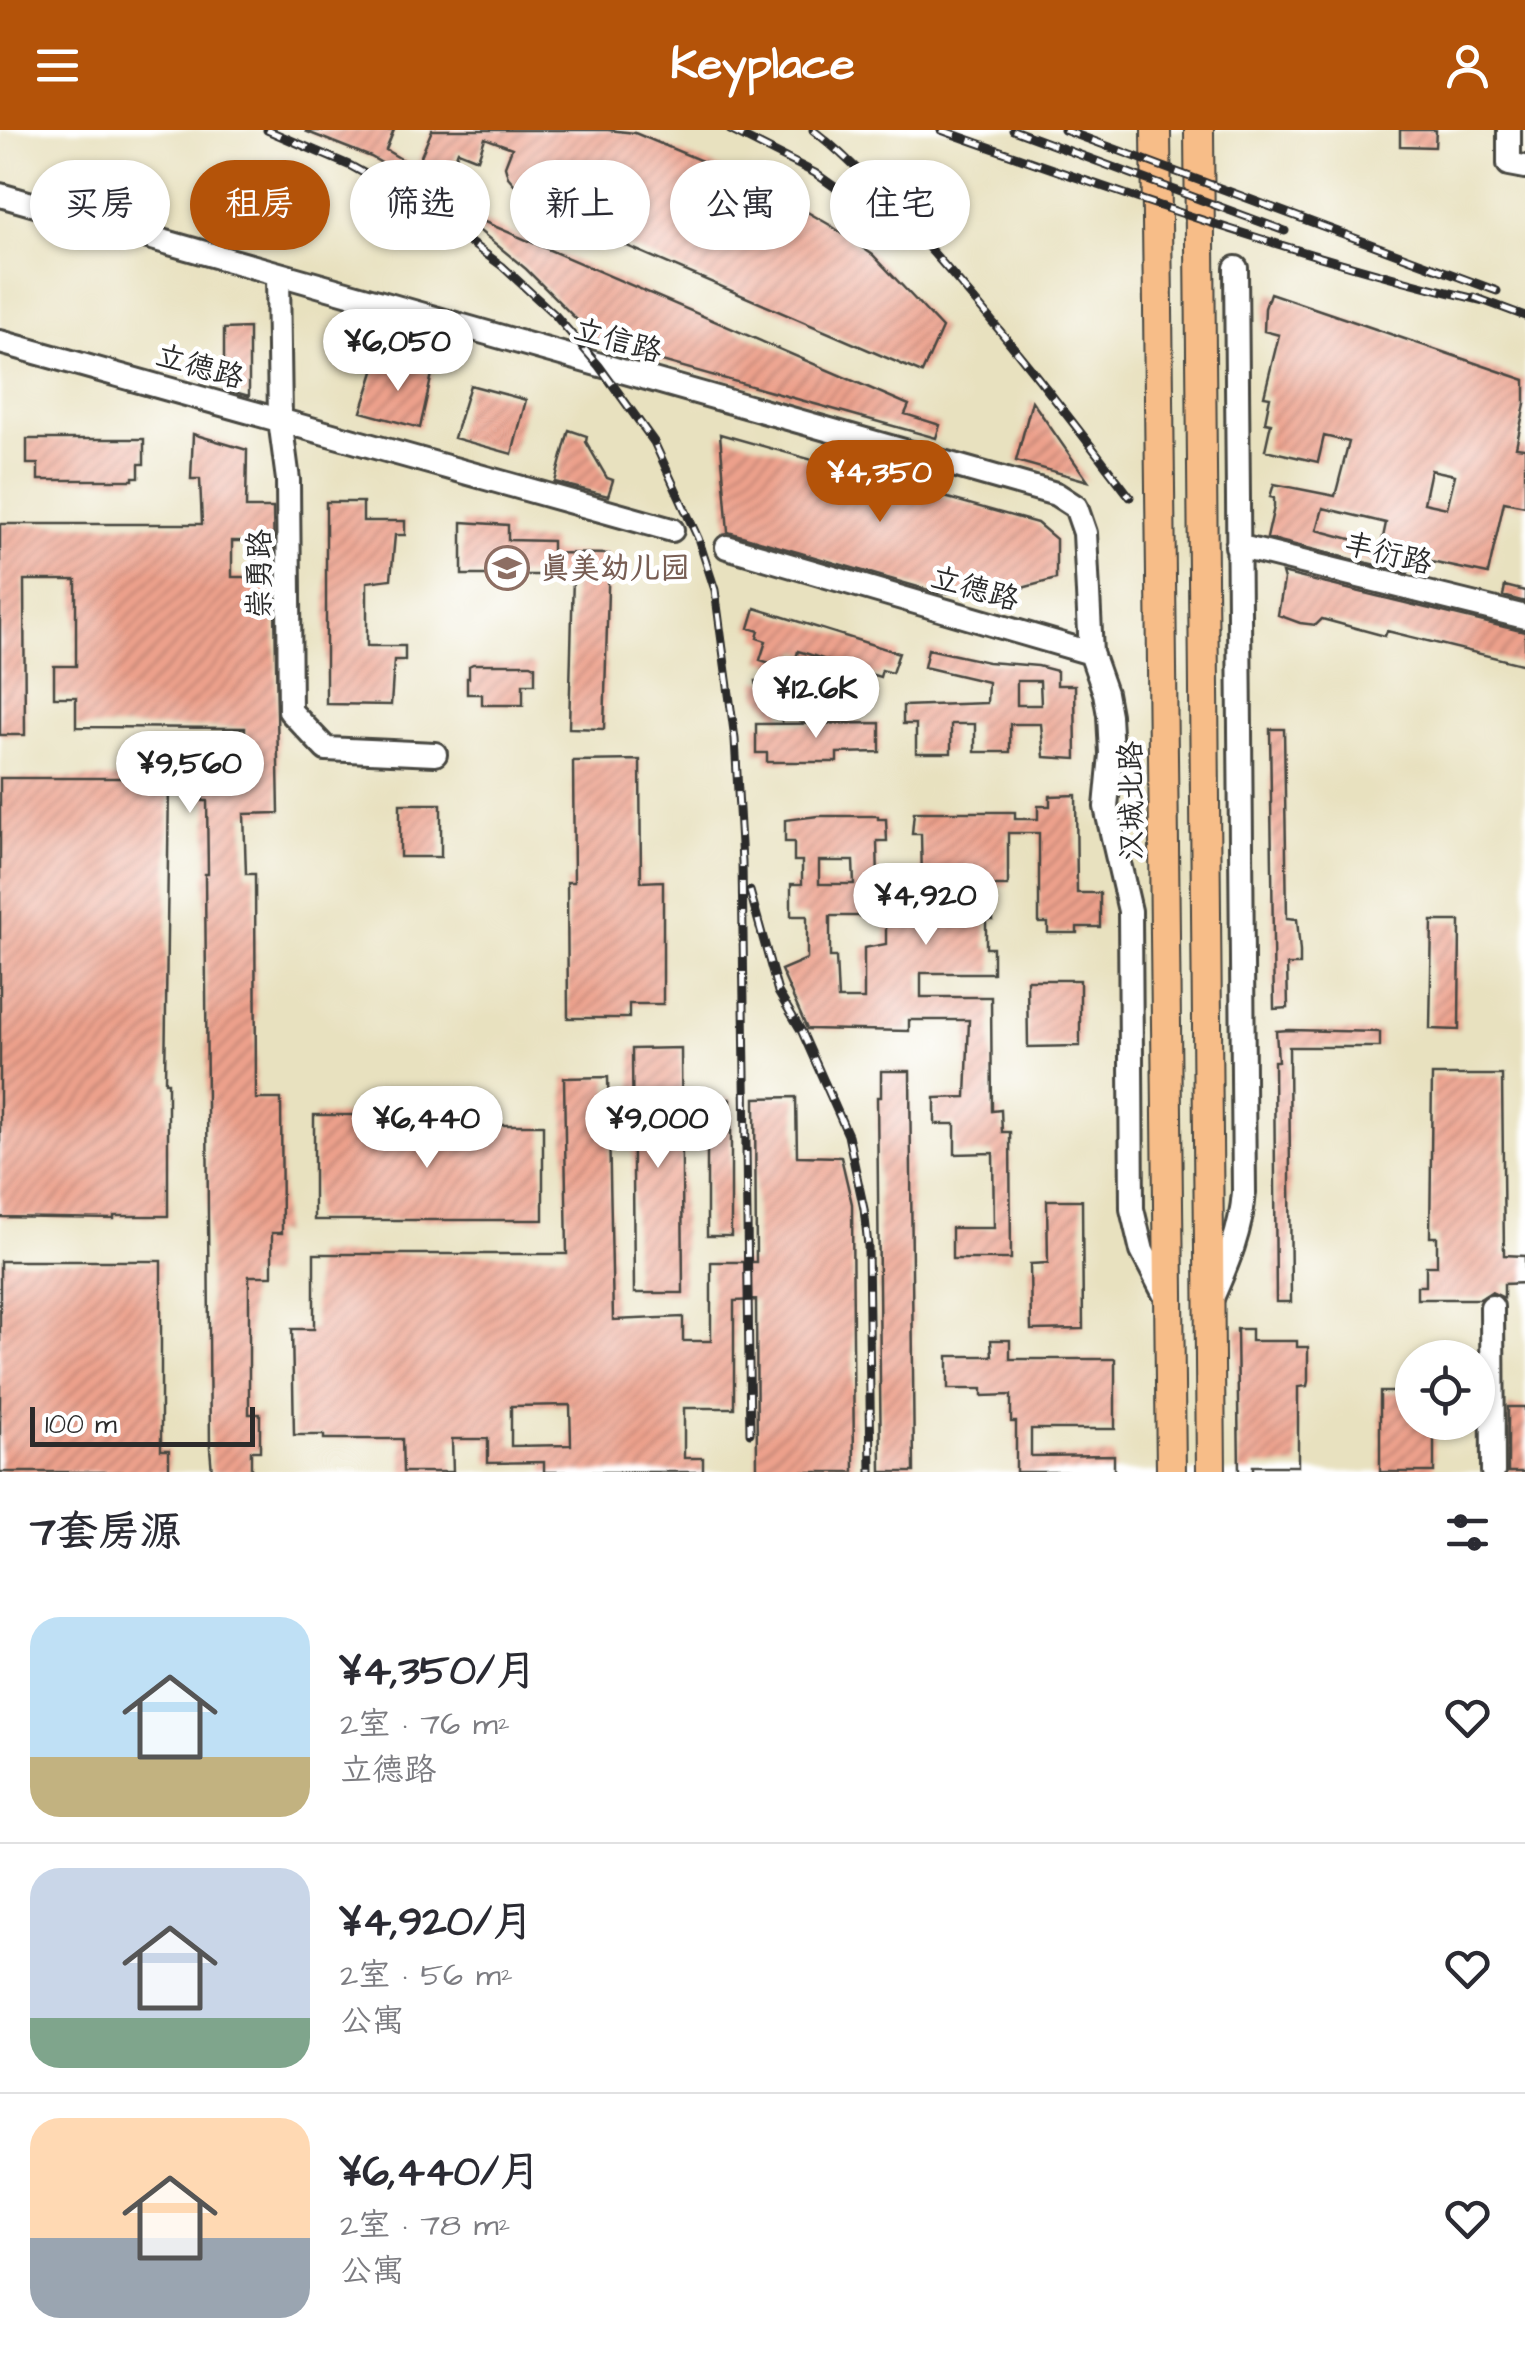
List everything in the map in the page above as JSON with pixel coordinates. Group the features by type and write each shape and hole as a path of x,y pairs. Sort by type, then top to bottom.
{"main road":[{"name":"汉城北路","path":"1156,130 1171,1472"},
{"path":"1199,130 1211,1472"}],"street":[{"path":"1509,130 1509,164 1525,167"},
{"name":"立信路","path":"0,195 1056,494 1076,507 1084,534 1091,653 1106,693 1109,715 1111,754 1106,807 1130,910 1132,1209 1142,1251 1170,1304"},
{"path":"1212,1298 1234,1250 1244,1192 1236,268"},
{"name":"崇勇路","path":"278,275 280,420 288,480 290,711 326,749 436,754"},
{"name":"立德路","path":"0,342 672,530"},
{"name":"立德路","path":"727,546 1091,653"},
{"name":"丰衍路","path":"1237,546 1525,617"},
{"path":"1492,1307 1493,1472"}],"building":[{"path":"394,130 386,150 403,160 376,160 305,131"},
{"path":"432,130 635,133 700,160 670,160 670,250 810,250 810,214 830,225 830,250 866,250 942,328 922,373 636,250 650,250 650,160 510,160 510,179 505,166 512,148 485,138 478,159 458,151 455,160 419,160"},
{"path":"1400,130 1436,130 1435,147 1400,146"},
{"path":"490,224 510,233 510,250 549,250 909,405 905,414 940,425 936,438 601,344 526,269 490,239"},
{"path":"1270,293 1525,380 1525,404 1516,447 1525,448 1525,506 1504,502 1488,574 1412,558 1408,573 1267,538 1274,484 1335,496 1349,442 1324,436 1318,462 1265,450 1271,423 1265,422 1270,397 1264,396 1279,335 1264,331","holes":["1431,470 1455,475 1447,508 1424,503","1323,508 1386,523 1381,547 1317,530"]},
{"path":"249,328 249,396 224,389 224,329"},
{"path":"378,359 432,374 420,428 361,412"},
{"path":"470,385 526,400 512,454 454,438"},
{"path":"1032,401 1088,481 1016,461"},
{"path":"569,430 587,436 586,442 607,478 613,480 608,496 555,482"},
{"path":"193,434 247,450 246,508 273,508 279,813 244,814 246,874 255,874 256,1099 281,1099 282,1233 272,1233 272,1276 249,1276 249,1414 260,1414 260,1451 251,1451 251,1472 212,1472 210,1448 208,874 207,801 203,801 201,779 202,772 244,766 245,728 76,727 76,697 54,697 54,666 76,666 76,580 24,580 25,735 0,735 0,524 202,524 200,479 191,479","holes":["232,541 257,541 257,577 232,577"]},
{"path":"720,434 1037,523 1056,539 1056,579 1007,592 939,593 728,532"},
{"path":"27,439 144,439 144,464 139,464 139,477 133,480 38,480 38,464 27,464"},
{"path":"326,502 363,502 363,521 405,521 405,535 395,535 391,579 367,582 367,646 405,646 405,660 394,660 391,705 326,704"},
{"path":"462,522 508,525 508,540 552,541 552,553 609,554 604,729 569,728 573,575 462,575"},
{"path":"1282,573 1525,632 1525,665 1387,631 1385,636 1322,619 1316,625 1278,615"},
{"path":"1505,586 1525,591 1525,602 1503,596"},
{"path":"755,608 899,653 892,673 882,670 880,677 870,674 864,693 832,683 838,664 808,654 798,651 793,670 760,660 766,641 757,638 759,631 749,628"},
{"path":"928,649 1057,671 1057,685 1075,685 1076,759 1044,757 1041,724 1010,724 1010,752 975,752 975,724 951,724 951,753 916,753 916,724 903,724 903,706 987,703 988,682 924,667","holes":["1017,681 1040,681 1041,705 1017,705"]},
{"path":"531,664 535,666 535,684 523,684 523,705 482,705 482,694 467,694 469,666"},
{"path":"756,681 800,685 799,699 782,699 782,721 758,695"},
{"path":"880,723 880,752 837,753 837,762 767,762 767,753 756,753 756,724"},
{"path":"1270,729 1284,729 1287,918 1297,919 1300,952 1300,965 1287,965 1288,1008 1274,1009"},
{"path":"640,760 641,882 663,881 663,1004 629,1004 629,1018 568,1018 567,882 574,882 573,761"},
{"path":"0,778 164,778 169,782 165,1082 168,1216 0,1217"},
{"path":"1076,795 1077,893 1100,893 1100,927 1077,927 1077,933 1048,933 1048,923 1039,923 1039,833 1008,833 1008,886 993,886 993,920 986,920 986,948 993,948 993,973 921,973 921,997 991,997 992,1111 1001,1110 1002,1132 1010,1132 1011,1259 952,1259 952,1228 994,1228 993,1153 955,1154 955,1124 935,1124 935,1098 966,1097 969,1020 909,1020 909,1031 807,1029 781,970 807,959 807,916 791,916 791,884 802,884 802,861 794,861 794,842 785,842 785,820 818,816 886,819 887,841 877,841 878,880 922,880 921,834 912,834 914,812 1015,812 1015,819 1038,819 1038,806 1050,806 1050,796","holes":["819,861 853,861 854,884 819,884","830,916 880,916 880,921 886,921 886,944 864,948 864,999 838,999 836,957 830,957"]},
{"path":"400,804 441,804 441,857 400,857"},
{"path":"1432,921 1460,921 1459,1030 1430,1029"},
{"path":"1027,980 1080,980 1080,1046 1028,1047"},
{"path":"1276,1031 1380,1032 1380,1047 1289,1047 1291,1302 1276,1302 1274,1061 1278,1061"},
{"path":"681,1048 683,1293 634,1293 632,1049"},
{"path":"881,1071 910,1071 914,1472 881,1472 877,1097 881,1097"},
{"path":"1432,1075 1502,1075 1504,1255 1525,1256 1525,1283 1504,1284 1504,1298 1491,1292 1480,1299 1417,1299 1417,1286 1426,1286 1426,1266 1437,1266 1437,1237 1430,1237"},
{"path":"608,1077 613,1320 683,1317 683,1341 711,1341 711,1262 756,1262 755,1098 796,1097 797,1156 841,1157 852,1204 854,1472 757,1472 756,1300 734,1301 734,1408 684,1408 684,1458 703,1458 703,1472 544,1472 544,1462 488,1463 488,1439 452,1439 453,1472 403,1472 402,1439 294,1435 292,1329 314,1329 314,1254 567,1254 564,1078","holes":["570,1405 571,1445 511,1446 511,1406"]},
{"path":"707,1099 731,1099 731,1236 707,1236"},
{"path":"314,1115 355,1115 355,1125 446,1125 446,1115 482,1115 482,1125 543,1125 543,1220 314,1220"},
{"path":"1047,1200 1082,1200 1083,1329 1031,1330 1030,1264 1048,1263"},
{"path":"0,1261 161,1261 161,1450 169,1450 169,1472 0,1472"},
{"path":"1237,1329 1251,1329 1251,1341 1297,1341 1297,1347 1308,1347 1307,1386 1298,1387 1298,1466 1253,1466 1253,1472 1239,1472"},
{"path":"991,1340 1010,1340 1010,1359 1115,1359 1115,1429 1031,1429 1031,1456 1114,1455 1114,1472 1016,1472 1016,1422 1011,1422 1011,1395 982,1396 982,1389 948,1389 948,1356 992,1356"},
{"path":"1380,1392 1395,1392 1395,1440 1434,1440 1434,1472 1380,1472"},
{"path":"1508,1407 1525,1407 1525,1472 1508,1472"}],"railway":[{"path":"267,130 351,166 414,201 502,266 555,315 599,366 654,442 698,538 715,590 735,739 742,862 750,1433"},
{"path":"730,130 830,184"},
{"path":"813,130 870,182 949,270 1130,497"},
{"path":"941,130 1278,244 1484,301"},
{"path":"1013,130 1285,231"},
{"path":"1064,130 1497,291"},
{"path":"1474,297 1525,316"},
{"path":"750,891 778,992 802,1032 848,1135 864,1209 868,1246 871,1472"}],"place":[{"name":"真美幼儿园","path":"507,568"}]}
